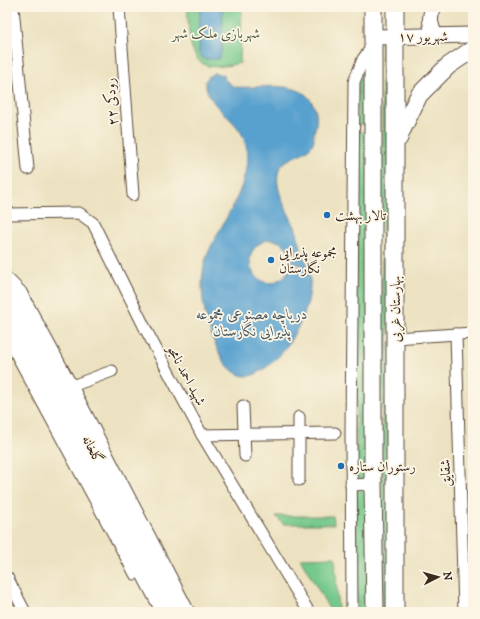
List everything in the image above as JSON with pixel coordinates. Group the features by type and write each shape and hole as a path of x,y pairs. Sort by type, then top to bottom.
{"main road":[{"name":"بهارستان غربی","path":"373,7 373,484 375,612"},
{"name":"بهارستان غربی","path":"395,7 395,612"},
{"path":"434,7 430,23 432,31 437,37"},
{"name":"۱۷ شهریور","path":"373,42 395,36 437,37 473,35"},
{"path":"396,160 401,132 419,95 448,66 473,49"},
{"name":"گلخانه","path":"7,286 179,612"},
{"name":"گلخانه","path":"7,316 164,612"}],"street":[{"path":"13,7 28,169"},
{"name":"رودکی ۲۲","path":"119,7 133,195"},
{"path":"352,612 351,485 354,82 363,59 373,42"},
{"path":"353,127 372,127"},
{"name":"شهید احمد نامجو","path":"7,214 79,213 94,223 146,330 202,435 309,612"},
{"path":"7,278 21,292 72,386 189,612"},
{"path":"395,338 473,333"},
{"name":"شقایق","path":"456,334 464,612"},
{"path":"7,337 156,612"},
{"path":"72,386 112,371"},
{"path":"243,406 245,456"},
{"path":"299,417 299,480"},
{"path":"202,435 335,433"},
{"path":"351,485 373,484"},
{"path":"7,577 25,612"}],"green space":[{"name":"شهربازی ملک شهر","path":"187,7 242,7 240,63 213,67 202,63 197,58 190,42"},
{"path":"382,39 388,45 389,612 382,612"},
{"path":"365,66 368,124 357,125 358,83"},
{"path":"357,132 368,132 370,479 356,479"},
{"path":"370,490 371,612 357,612 356,491"},
{"path":"276,516 333,516 334,524 283,524"},
{"path":"335,557 338,612 331,612 300,558"}],"water":[{"path":"200,7 223,7 222,49 219,59 204,59 199,53"},
{"name":"دریاچه مصنوعی مجموعه پذیرایی نگارستان","path":"214,73 224,75 225,80 234,87 278,86 299,91 307,96 313,104 316,115 313,143 305,152 284,163 278,174 278,187 280,194 298,234 303,255 309,269 310,286 308,303 298,327 284,350 264,369 250,376 240,375 231,370 221,357 208,326 203,302 202,289 204,264 208,253 239,193 246,167 247,153 245,141 240,131 213,102 208,93 205,82 209,76","holes":["267,240 281,243 288,249 292,263 302,265 302,268 291,267 285,276 273,283 264,281 257,277 252,272 250,264 250,257 253,250 259,244"]}],"place":[{"name":"تالار بهشت","path":"327,215"},
{"name":"مجموعه پذیرایی نگارستان","path":"271,260"},
{"name":"رستوران ستاره","path":"341,466"}]}
